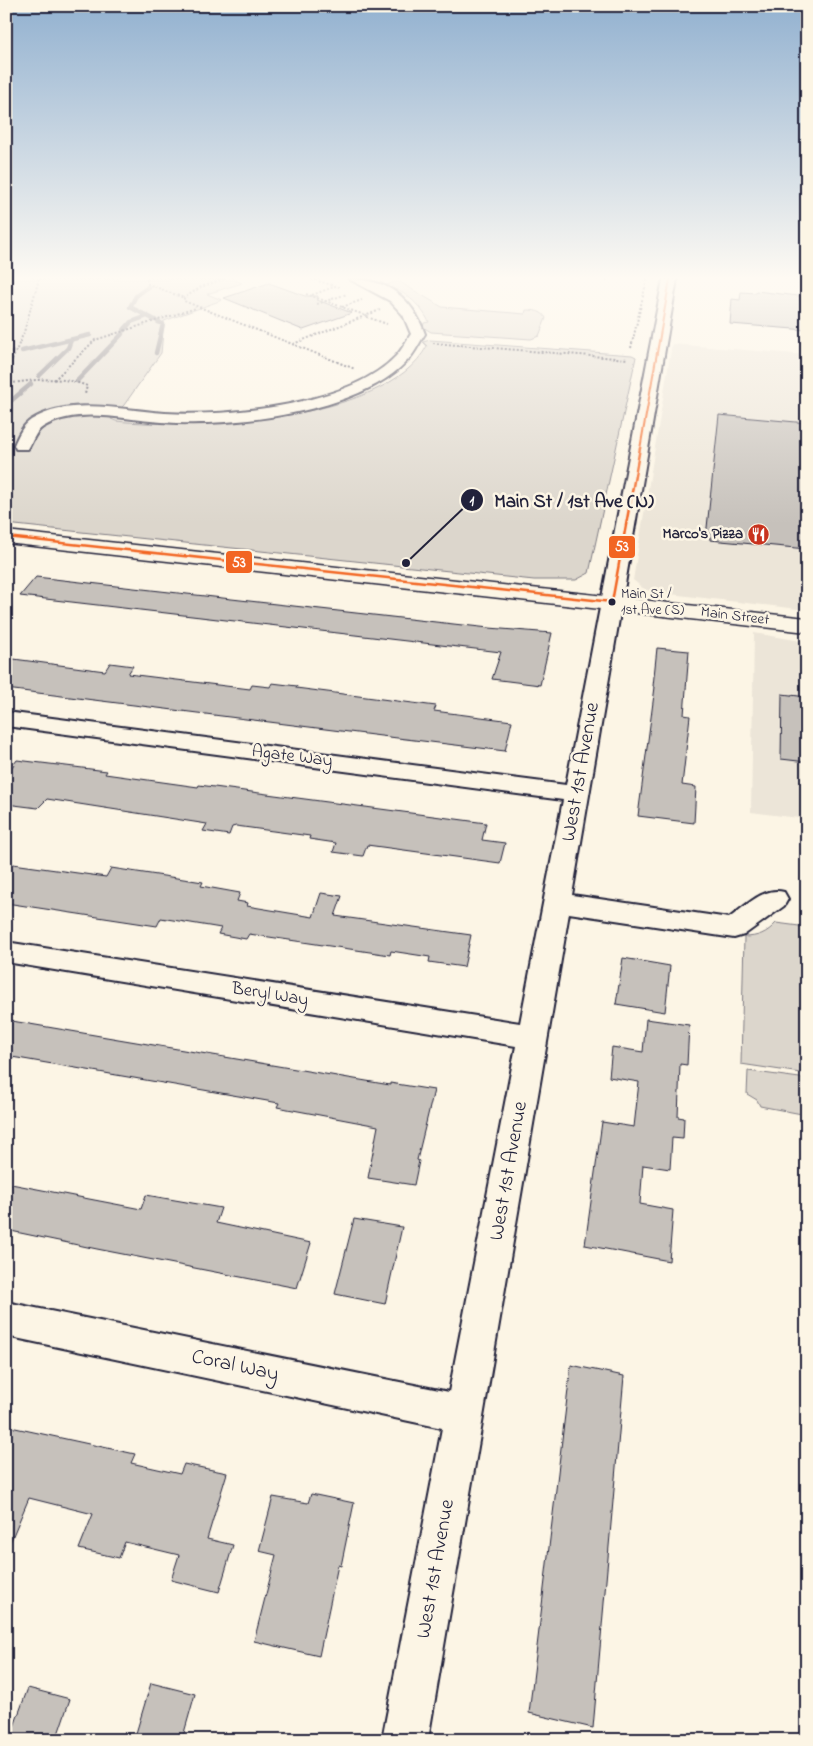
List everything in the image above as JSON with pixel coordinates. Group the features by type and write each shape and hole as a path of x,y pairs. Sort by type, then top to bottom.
{"main road":[{"name":"Main Street","path":"6,537 612,602 807,625"}],"street":[{"path":"6,454 22,446 80,406 92,410 146,416 191,418 255,413 327,398 378,378 401,360"},
{"name":"West 1st Avenue","path":"405,1740 655,360"},
{"name":"Agate Way","path":"6,719 577,794"},
{"path":"558,902 734,928 775,900"},
{"name":"Beryl Way","path":"6,952 533,1037"},
{"name":"Coral Way","path":"6,1319 465,1414"}],"path":[{"path":"6,375 12,360"},
{"path":"54,380 74,360"},
{"path":"334,360 378,378"},
{"path":"6,384 54,380 77,381 86,386 86,393 80,406"}],"shaded area":[{"path":"6,360 156,360 124,405 111,419 150,423 191,423 237,421 285,415 331,406 372,391 405,372 415,360 635,360 589,573 576,580 534,580 6,524"},
{"path":"669,360 807,360 807,610 653,592 644,589 633,580"},
{"path":"754,633 807,642 807,819 751,812"},
{"path":"776,923 807,927 807,1074 741,1064 744,937 762,934"},
{"path":"748,1071 807,1079 807,1115 760,1106 757,1100 747,1094"}],"building":[{"path":"719,415 807,423 807,549 710,540 710,537 706,537"},
{"path":"36,577 489,628 552,633 540,685 492,679 501,652 20,596"},
{"path":"657,648 689,651 684,715 690,716 682,785 696,787 694,823 638,816 655,687 653,686"},
{"path":"6,658 105,671 110,663 133,666 128,674 250,689 252,685 270,687 272,683 297,686 296,688 436,706 434,711 512,721 505,751 381,736 6,689"},
{"path":"782,694 807,697 807,762 781,759"},
{"path":"17,760 107,771 105,774 198,787 199,785 486,823 482,840 505,843 500,863 367,845 363,856 333,852 336,843 309,839 310,836 236,826 232,827 229,835 203,831 207,824 47,799 38,808 6,804 6,775"},
{"path":"6,863 106,877 111,868 203,882 201,886 240,893 237,901 248,903 247,906 313,917 321,893 342,896 335,916 471,935 464,967 429,962 430,957 391,951 390,955 249,934 246,939 218,934 221,928 161,918 157,926 6,903"},
{"path":"623,958 670,966 665,1012 616,1004"},
{"path":"646,1019 689,1025 687,1065 680,1064 678,1117 684,1118 683,1139 672,1138 670,1169 643,1165 640,1204 673,1210 669,1261 585,1245 602,1122 634,1127 639,1082 609,1077 612,1047 643,1052"},
{"path":"6,1020 390,1085 390,1083 434,1090 417,1160 419,1161 414,1185 368,1178 378,1126 277,1107 279,1103 6,1056"},
{"path":"6,1183 141,1209 146,1195 221,1208 216,1223 311,1243 297,1288 97,1249 6,1230"},
{"path":"354,1219 402,1227 385,1304 335,1294"},
{"path":"571,1365 624,1376 593,1728 529,1713"},
{"path":"6,1426 135,1454 131,1463 180,1474 184,1464 227,1473 207,1539 233,1545 219,1592 171,1580 179,1555 125,1542 119,1558 79,1549 93,1514 29,1498 6,1552"},
{"path":"311,1494 354,1503 341,1566 338,1565 319,1656 254,1641 276,1555 259,1551 273,1497 308,1503"},
{"path":"151,1683 195,1694 182,1740 134,1740"},
{"path":"28,1688 70,1699 56,1740 9,1740"}],"waterway":[{"path":"39,376 55,360"},
{"path":"77,381 97,360"},
{"path":"6,405 31,384"}],"transit line":[{"name":"53","path":"6,537 612,602 655,360"}],"place":[{"name":"Marco's Pizza","path":"759,534"},
{"name":"Main St / 1st Ave (N)","path":"406,563"},
{"name":"Main St / 1st Ave (S)","path":"612,602"}]}
